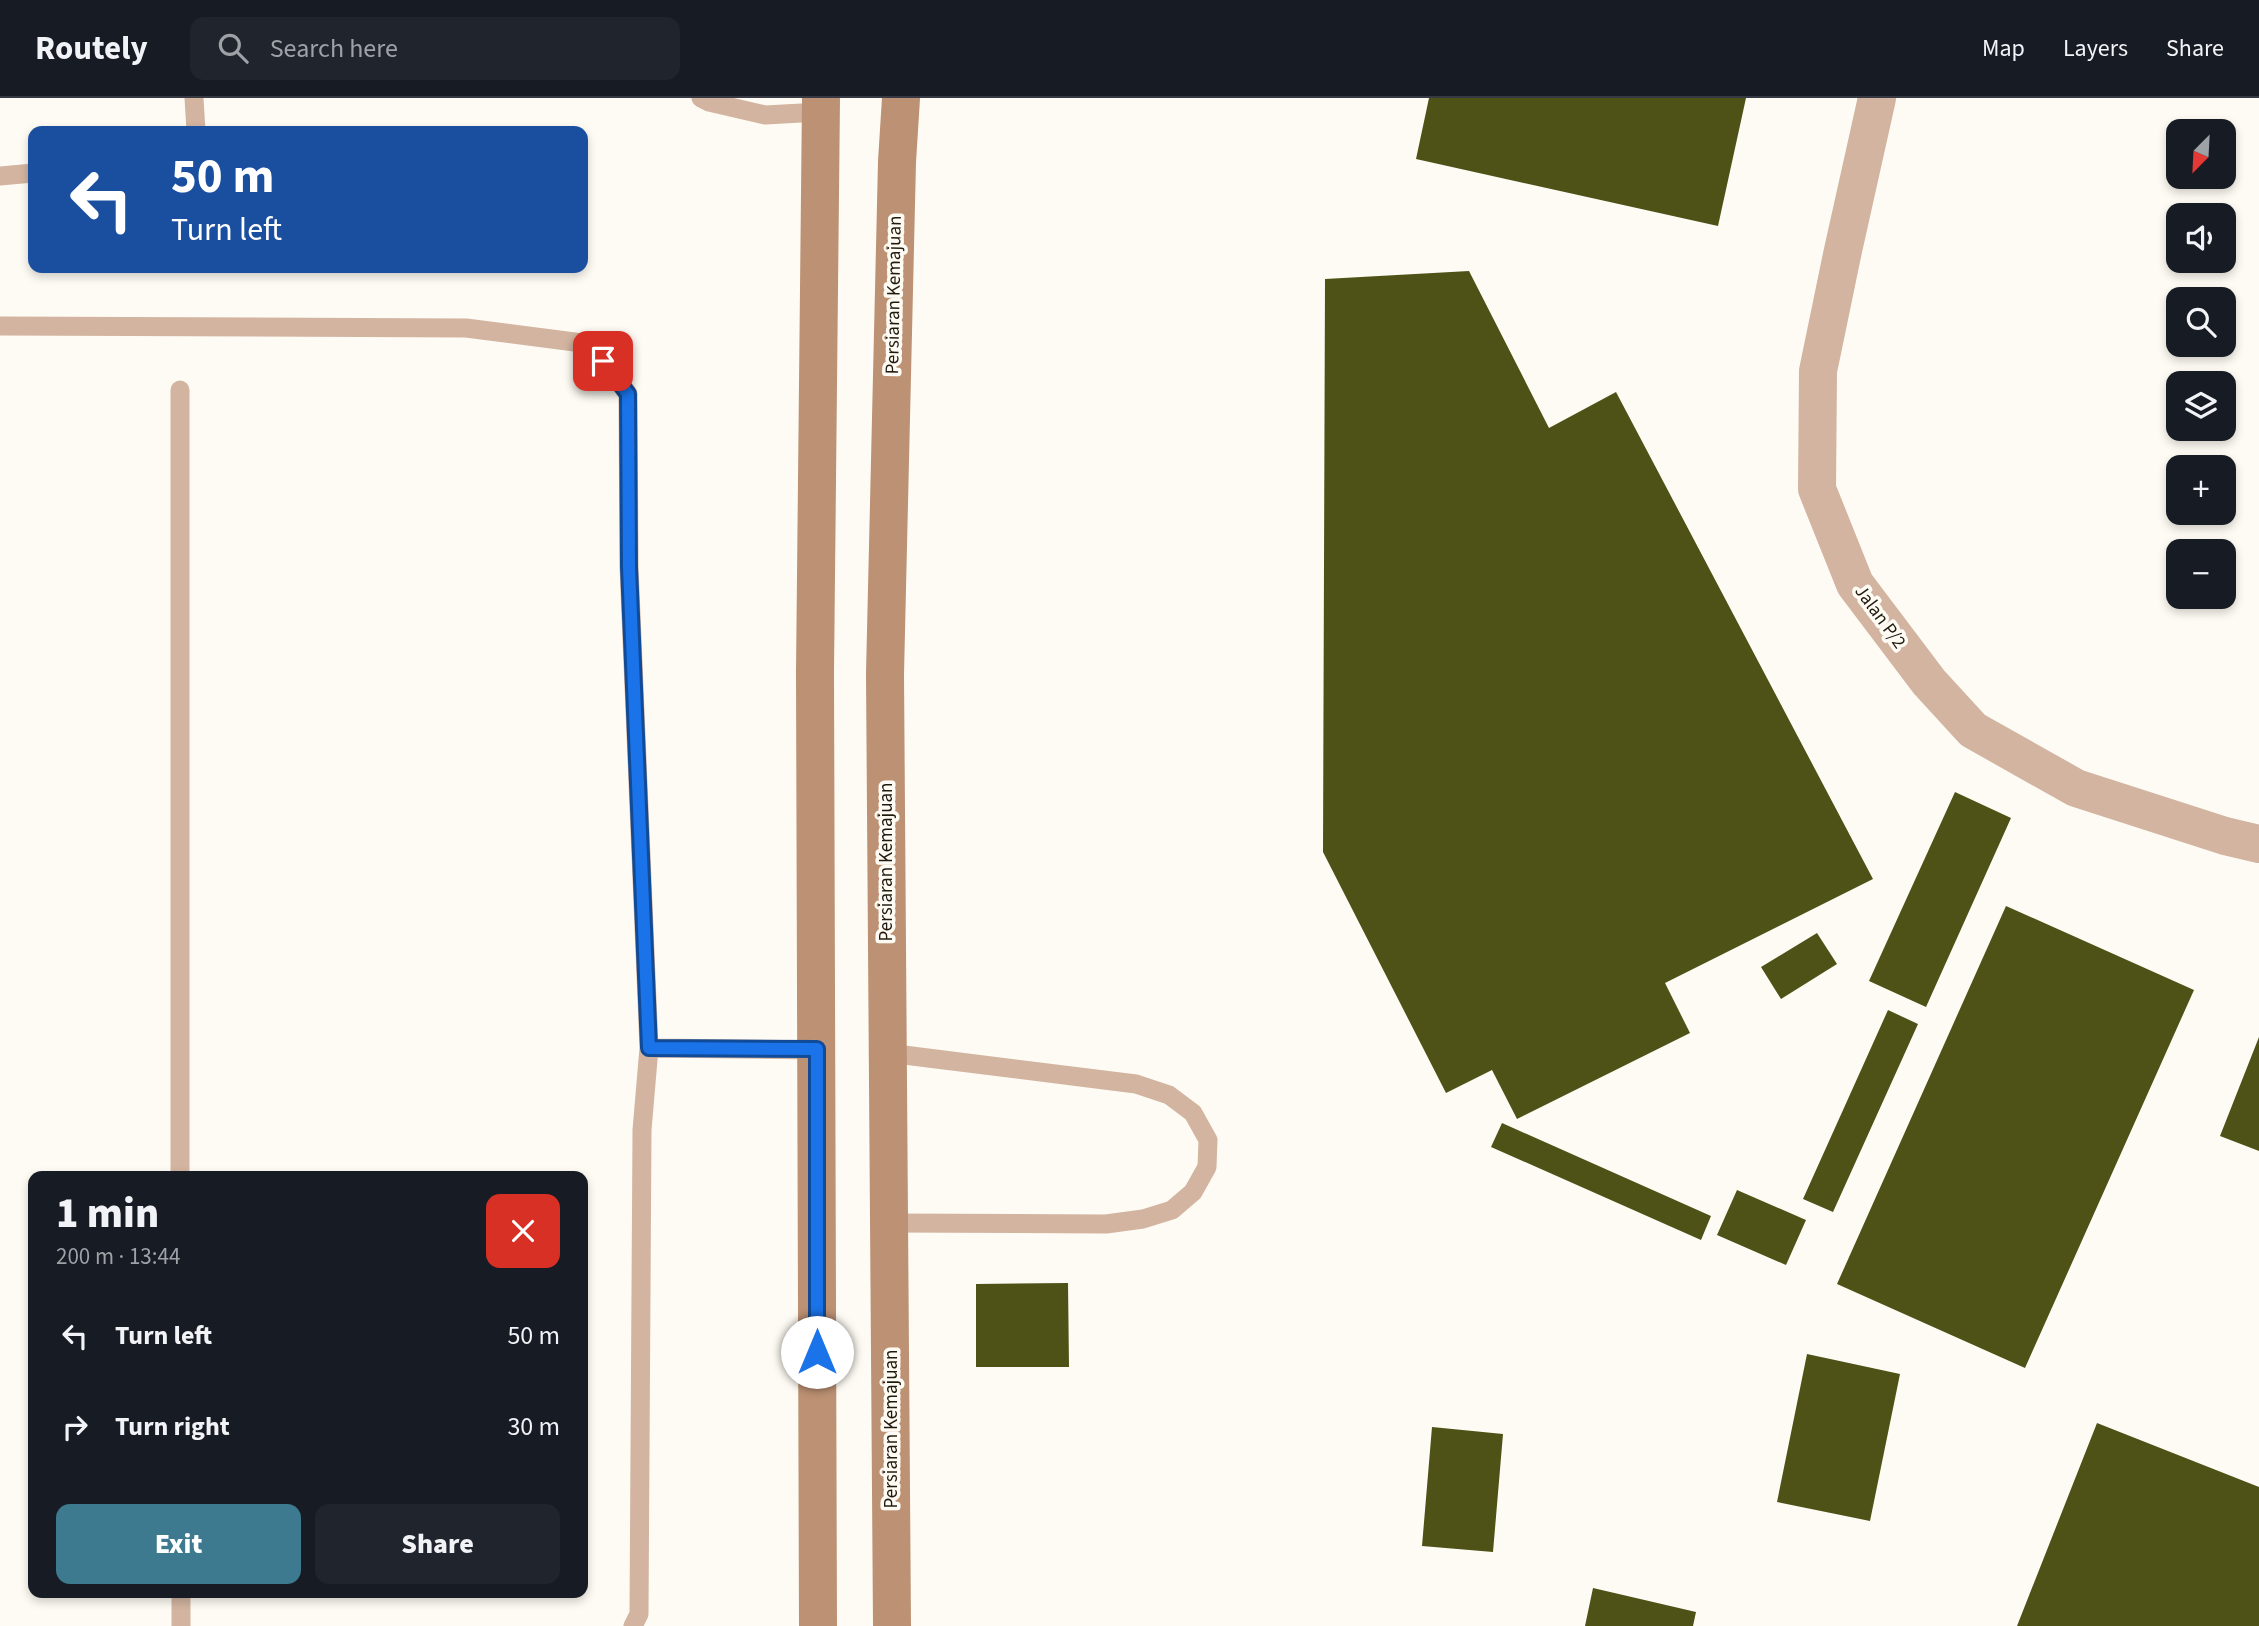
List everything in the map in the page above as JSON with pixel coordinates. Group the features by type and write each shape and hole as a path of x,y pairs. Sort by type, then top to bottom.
{"main road":[{"name":"Persiaran Kemajuan","path":"892,1625 885,674 897,162 901,98"},
{"path":"818,1626 816,658 821,105"}],"street":[{"name":"Jalan P/2","path":"1877,98 1818,371 1817,489 1855,584 1929,682 1973,730 2076,788 2225,836 2259,844"}],"lane":[{"path":"194,98 196,126"},
{"path":"701,98 765,115 821,105"},
{"path":"0,176 28,173"},
{"path":"0,326 466,328 590,344 628,394 629,567 649,1048 642,1130 639,1614 633,1626"},
{"path":"180,390 180,1171"},
{"path":"649,1048 817,1049"},
{"path":"888,1053 1136,1084 1169,1095 1193,1113 1208,1140 1207,1167 1193,1192 1172,1210 1143,1219 1106,1224 889,1223"},
{"path":"181,1598 181,1626"}],"building":[{"path":"1429,98 1746,98 1718,226 1416,159"},
{"path":"1469,271 1549,428 1616,392 1873,879 1665,983 1690,1033 1517,1119 1492,1070 1446,1093 1323,852 1325,279"},
{"path":"1955,792 2011,818 1926,1007 1869,981"},
{"path":"2006,906 2194,990 2025,1368 1837,1284"},
{"path":"1817,933 1837,964 1781,999 1761,967"},
{"path":"1888,1010 1918,1024 1833,1212 1803,1199"},
{"path":"2259,1037 2259,1151 2220,1136"},
{"path":"1502,1123 1711,1216 1701,1240 1491,1147"},
{"path":"1737,1190 1806,1220 1786,1265 1717,1235"},
{"path":"1068,1283 1069,1367 976,1367 976,1284"},
{"path":"1807,1354 1900,1374 1870,1521 1777,1502"},
{"path":"2097,1423 2259,1487 2259,1626 2017,1626"},
{"path":"1432,1427 1503,1434 1493,1552 1422,1546"},
{"path":"1593,1588 1696,1612 1693,1626 1585,1626"}],"route":[{"path":"603,361 628,394 629,567 649,1048 817,1049 817,1352"}]}
